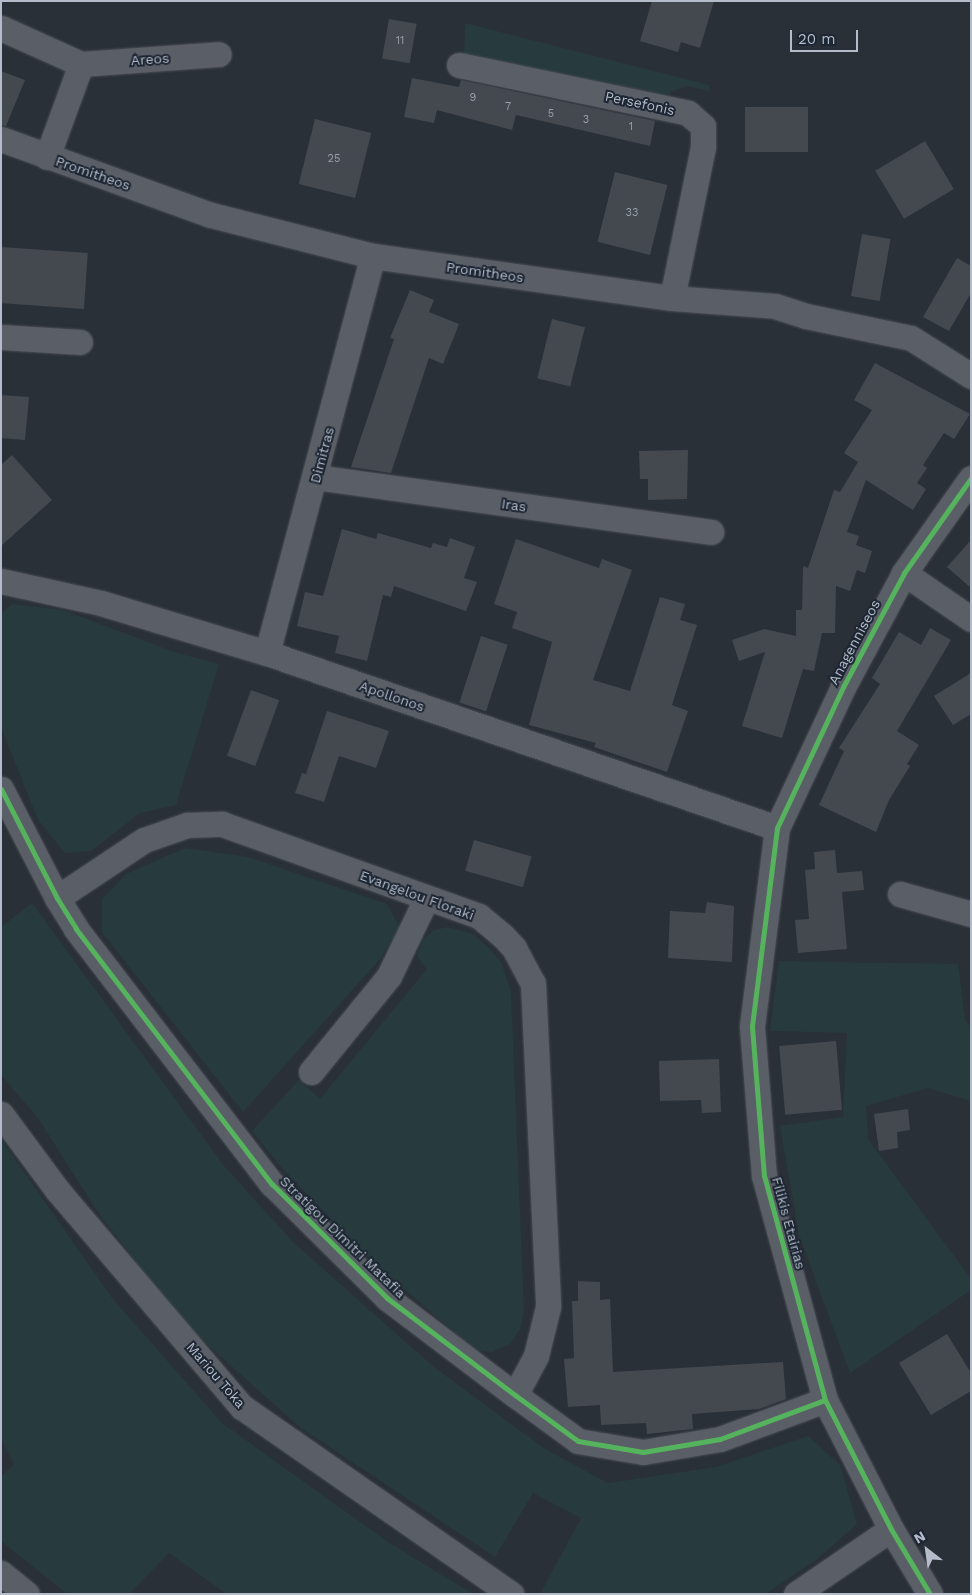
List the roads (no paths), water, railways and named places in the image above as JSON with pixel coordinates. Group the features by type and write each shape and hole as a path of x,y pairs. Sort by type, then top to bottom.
{"street":[{"name":"Areos","path":"1,28 81,64 219,54"},
{"path":"47,157 81,64"},
{"name":"Persefonis","path":"459,66 688,114 704,126 704,147 672,298"},
{"name":"Promitheos","path":"1,140 211,214 373,256 672,298 775,306 806,316 911,338 971,376"},
{"name":"Dimitras","path":"267,653 316,477 373,256"},
{"path":"1,337 80,342"},
{"name":"Iras","path":"316,477 711,532"},
{"name":"Anagenniseos","path":"777,828 843,687 904,573 971,478"},
{"path":"904,573 971,619"},
{"name":"Apollonos","path":"1,581 101,602 267,653 777,828"},
{"name":"Stratigou Dimitri Matafia","path":"1,789 57,898 82,936 272,1184 387,1298 515,1395 578,1441 643,1452 720,1439 825,1400"},
{"name":"Evangelou Floraki","path":"57,898 144,840 186,826 222,824 426,899 479,916 495,927 514,948 533,983 548,1307 536,1356 515,1395"},
{"name":"Filikis Etairias","path":"777,828 752,1035 764,1176 825,1400 891,1529 930,1594"},
{"path":"900,894 971,914"},
{"path":"311,1072 389,976 426,899"},
{"name":"Mariou Toka","path":"1,1114 58,1191 242,1407 511,1594"},
{"path":"796,1594 891,1529"},
{"path":"1,1573 27,1594"}]}
